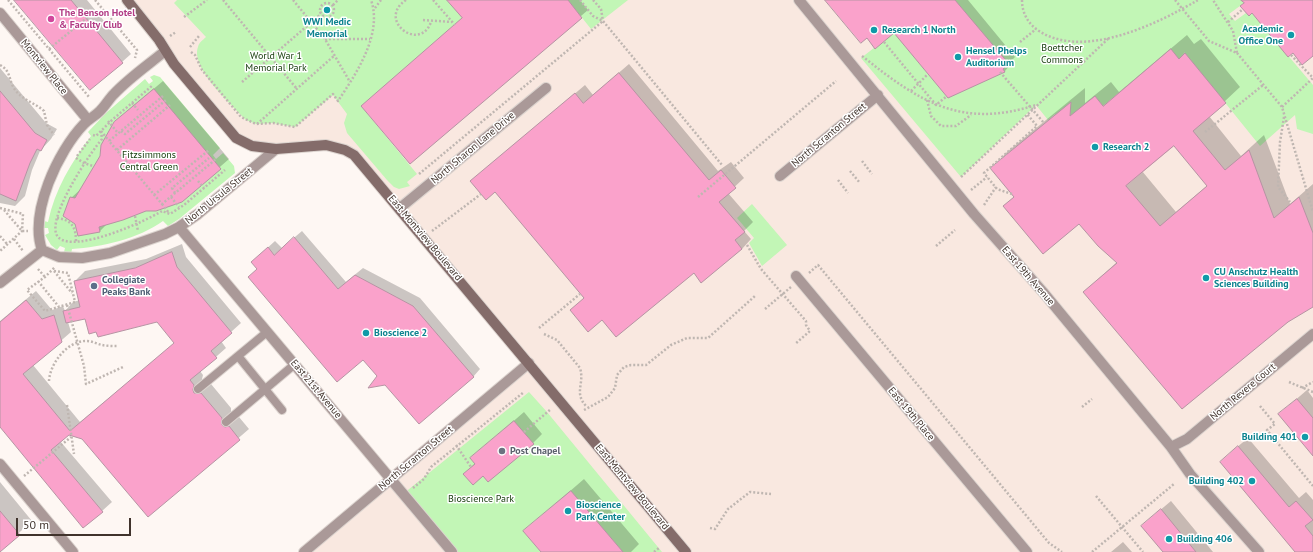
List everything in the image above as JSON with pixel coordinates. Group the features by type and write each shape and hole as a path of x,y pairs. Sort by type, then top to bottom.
{"street":[{"name":"East Montview Boulevard","path":"127,0 159,40 174,64 236,138 252,146 276,149 326,145 345,150 361,163 686,552"},
{"name":"East 19th Avenue","path":"799,0 974,214 1043,292 1171,447 1190,474 1259,552"},
{"name":"Montview Place","path":"0,13 88,120"},
{"path":"0,283 42,250 38,232 41,205 47,186 75,136 88,120 101,110 114,94 165,51"},
{"name":"North Sharon Lane Drive","path":"400,208 546,88"},
{"name":"North Scranton Street","path":"780,176 878,95"},
{"name":"North Ursula Street","path":"42,250 59,257 82,258 128,248 180,227 198,214 276,149"},
{"name":"East 21st Avenue","path":"180,227 452,552"},
{"name":"East 19th Place","path":"796,276 1027,552"},
{"name":"North Revere Court","path":"1171,447 1187,439 1313,334"},
{"name":"North Scranton Street","path":"304,552 529,363"},
{"path":"0,464 73,552"}],"lane":[{"path":"198,389 267,332"},
{"path":"238,356 282,410"},
{"path":"226,422 295,364"}],"path":[{"path":"8,0 90,97"},
{"path":"95,0 137,50 135,62"},
{"path":"184,17 207,0"},
{"path":"223,0 297,89"},
{"path":"293,0 325,39 350,82"},
{"path":"298,0 298,6"},
{"path":"333,5 338,0"},
{"path":"191,52 195,55 202,70 241,117 256,124 273,123 295,127 333,94 338,101 348,86 364,55 370,39 374,23 374,9 371,0"},
{"path":"374,9 381,0"},
{"path":"406,0 399,6 396,14 398,24 404,31 413,35 421,33 427,30 431,22"},
{"path":"433,0 455,25"},
{"path":"580,0 593,16 603,21 722,165"},
{"path":"593,0 601,9 603,21"},
{"path":"1022,0 1025,16 1036,29 1050,36 1064,40 1086,41 1109,38 1146,26 1198,0"},
{"path":"1174,0 1209,41 1237,53 1282,107 1313,212"},
{"path":"1213,0 1233,31 1237,53"},
{"path":"326,2 333,5 333,14 326,17 321,14 319,9 322,4 326,2"},
{"path":"1228,22 1243,9"},
{"path":"49,49 94,12"},
{"path":"242,82 321,14"},
{"path":"423,20 431,22 452,22"},
{"path":"423,171 603,21"},
{"path":"1020,42 1036,29"},
{"path":"169,36 176,32"},
{"path":"190,47 199,36"},
{"path":"961,177 1109,38"},
{"path":"325,39 370,39"},
{"path":"884,42 936,105"},
{"path":"256,124 335,55"},
{"path":"862,55 911,91 936,105 953,111 971,114 1010,112 1036,105"},
{"path":"1282,107 1313,78 1291,55"},
{"path":"0,65 9,72 11,84 17,92 44,111 47,125 54,135"},
{"path":"1000,72 1044,123"},
{"path":"911,91 928,74"},
{"path":"698,197 836,81"},
{"path":"1205,132 1263,84"},
{"path":"93,166 75,159 94,134 96,136 109,122 154,85"},
{"path":"109,141 163,96"},
{"path":"936,105 947,96"},
{"path":"121,131 125,134 166,100"},
{"path":"927,100 931,116 941,126 956,126 971,114"},
{"path":"132,103 138,110"},
{"path":"117,150 170,105"},
{"path":"155,109 160,114"},
{"path":"1012,194 997,188 984,173 1037,126 1027,114"},
{"path":"1285,116 1280,142 1278,187 1290,202"},
{"path":"145,118 149,123"},
{"path":"109,122 118,133"},
{"path":"135,125 140,131"},
{"path":"132,128 137,134"},
{"path":"101,131 170,214"},
{"path":"101,131 102,139 74,179 57,218 55,228 58,237 66,241 76,242 136,226 162,211 170,214"},
{"path":"154,195 209,150"},
{"path":"198,158 203,164"},
{"path":"175,193 172,188 209,158"},
{"path":"162,204 216,159"},
{"path":"862,161 872,174"},
{"path":"187,168 191,173"},
{"path":"170,214 225,170"},
{"path":"850,171 860,183"},
{"path":"176,177 181,182"},
{"path":"971,190 987,177"},
{"path":"838,180 848,193"},
{"path":"198,181 204,188"},
{"path":"984,205 997,188"},
{"path":"448,220 481,194"},
{"path":"171,197 182,210"},
{"path":"0,208 23,214 22,231 0,251"},
{"path":"4,209 22,231"},
{"path":"134,216 139,234"},
{"path":"57,218 66,219 73,225 75,229 76,242"},
{"path":"936,246 955,230"},
{"path":"0,236 8,245"},
{"path":"747,245 762,269 806,321 806,325 810,331 795,344"},
{"path":"818,265 1049,544 1062,552"},
{"path":"54,271 73,294"},
{"path":"54,271 68,273 75,302 45,311 27,290 54,271"},
{"path":"38,281 59,307"},
{"path":"539,328 580,294"},
{"path":"544,334 557,340 580,368 582,374 579,395 581,402 587,407 592,407 612,392 617,375 624,367 631,364 646,364 671,345 688,338 708,338 755,296"},
{"path":"66,305 84,366 86,384 123,368"},
{"path":"49,381 51,367 61,355 76,342 89,341 101,345 118,346"},
{"path":"1289,382 1313,392"},
{"path":"1302,388 1313,382"},
{"path":"403,494 424,479 431,467 524,392"},
{"path":"1082,407 1092,399"},
{"path":"524,432 561,401"},
{"path":"67,405 71,424 71,437 74,454"},
{"path":"1260,406 1274,424 1266,430 1313,486"},
{"path":"30,471 71,437"},
{"path":"456,446 471,467"},
{"path":"1092,552 1174,484"},
{"path":"710,528 715,529 728,509 750,492 771,494"},
{"path":"1096,496 1143,552"},
{"path":"654,552 659,548"}],"shaded area":[{"path":"127,0 1313,0 1313,552 304,552 529,363 348,151 248,145"}],"green space":[{"name":"World War 1 Memorial Park","path":"177,0 447,0 463,18 361,106 417,174 407,182 410,186 399,189 394,187 347,133 344,123 347,114 333,95 295,127 273,123 256,124 246,120 214,86 200,65 197,56 199,45 206,37 174,3"},
{"path":"568,0 628,0 591,29"},
{"name":"Boettcher Commons","path":"947,0 1248,0 1229,14 1235,21 1246,13 1249,16 1252,13 1313,85 1313,134 1297,129 1295,115 1260,146 1185,52 1179,59 1171,50 1103,106 1095,96 1062,123 1055,114 1048,120 1036,105 961,177 861,58 914,17 908,49 948,98 993,77"},
{"name":"Fitzsimmons Central Green","path":"154,75 160,77 220,148 213,155 216,159 223,153 234,166 235,173 179,219 168,226 163,221 142,233 119,241 72,249 71,254 64,252 65,248 60,246 57,250 51,245 45,235 49,233 48,228 43,228 44,221 48,222 59,187 77,156 91,136 88,132 106,113 145,79 149,84 153,81 150,77"},
{"path":"752,204 787,245 762,266 749,243 754,238 737,218"},
{"name":"Bioscience Park","path":"529,392 662,552 623,552 571,491 523,531 541,552 452,552 403,494"}],"building":[{"path":"14,0 71,0 123,63 90,90"},
{"path":"447,0 568,0 582,18 410,164 361,106 462,18"},
{"path":"825,0 955,0 1009,64 1003,69 1005,72 948,98 894,33 875,49 867,38 861,43"},
{"name":"Academic Office One","path":"1241,0 1313,0 1313,56 1302,65 1293,53 1288,57 1252,13 1249,16 1240,6 1244,3"},
{"path":"1171,49 1179,59 1185,53 1226,103 1193,131 1225,170 1249,150 1274,218 1299,197 1313,233 1313,307 1288,322 1182,409 1083,292 1117,263 1098,246 1079,224 1043,254 1003,206 1014,197 990,168 1071,102 1070,116 1095,96 1103,106","holes":["1174,146 1207,186 1160,226 1126,186"]},
{"path":"619,73 709,180 721,170 736,188 719,202 745,232 735,240 742,249 701,283 694,273 616,337 602,320 588,332 570,310 584,298 495,192 486,200 470,181 575,93 583,103"},
{"name":"Fitzsimmons Central Green","path":"154,89 221,169 182,202 156,211 146,211 99,227 100,232 78,236 75,224 63,216 70,197 75,198 100,156 101,145 114,122"},
{"path":"0,91 35,133 47,140 41,151 37,149 30,163 16,201 0,194"},
{"name":"Bioscience 2","path":"294,237 338,289 355,275 413,306 474,377 419,424 385,385 368,388 377,376 363,360 337,382 248,277 257,269 251,262 268,247 274,255"},
{"path":"172,252 177,267 232,333 211,351 217,358 190,380 194,385 194,393 201,393 222,418 222,425 225,427 229,426 240,440 148,517 82,439 69,435 51,450 103,512 83,528 0,427 0,322 26,300 42,319 54,315 62,342 23,374 70,431 174,343 157,322 98,337 96,332 89,334 85,319 66,323 63,311 80,307 74,281 135,268"},
{"name":"Building 401","path":"1297,399 1313,418 1313,456 1278,414"},
{"name":"Post Chapel","path":"514,421 534,444 488,482 483,476 473,485 463,474 475,464 470,458"},
{"name":"Building 402","path":"1238,446 1289,507 1296,501 1313,520 1305,526 1313,536 1313,552 1295,552 1220,462"},
{"name":"Bioscience Park Center","path":"571,491 623,552 541,552 523,531"},
{"name":"Building 406","path":"1161,509 1196,552 1163,552 1141,526"},
{"path":"0,511 20,535 0,552"}],"place":[{"name":"WWI Medic Memorial","path":"327,10"},
{"name":"The Benson Hotel & Faculty Club","path":"51,19"},
{"name":"Research 1 North","path":"874,30"},
{"name":"Academic Office One","path":"1291,35"},
{"name":"Hensel Phelps Auditorium","path":"958,57"},
{"name":"Research 2","path":"1095,147"},
{"name":"CU Anschutz Health Sciences Building","path":"1206,278"},
{"name":"Collegiate Peaks Bank","path":"94,286"},
{"name":"Bioscience 2","path":"366,333"},
{"name":"Building 401","path":"1305,437"},
{"name":"Post Chapel","path":"502,451"},
{"name":"Building 402","path":"1252,481"},
{"name":"Bioscience Park Center","path":"568,511"},
{"name":"Building 406","path":"1169,539"}]}
